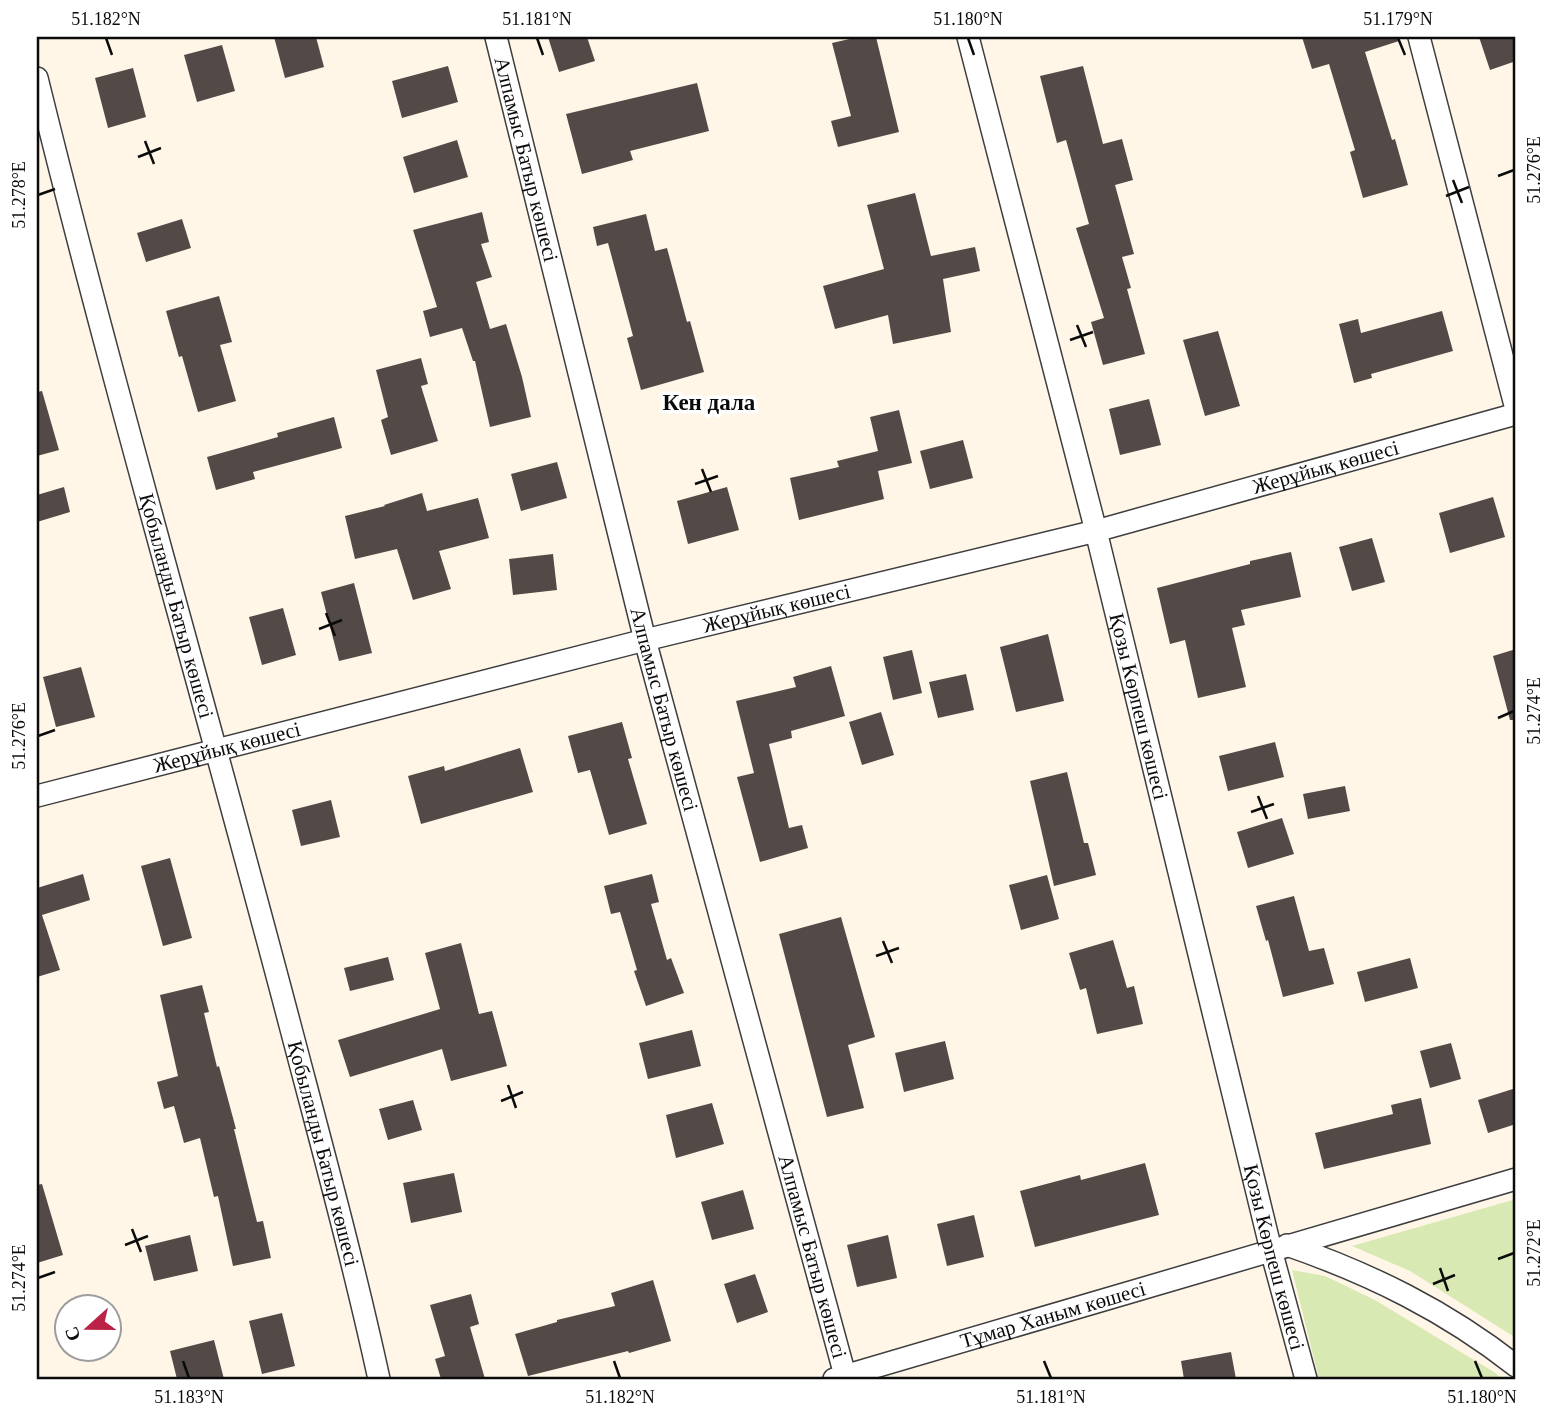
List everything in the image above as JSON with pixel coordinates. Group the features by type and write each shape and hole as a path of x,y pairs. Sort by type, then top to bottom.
{"street":[{"name":"Алпамыс Батыр көшесі","path":"496,37 645,640 841,1378"},
{"name":"Қозы Көрпеш көшесі","path":"968,37 1279,1247 1306,1379"},
{"path":"1419,37 1516,412"},
{"name":"Қобыланды Батыр көшесі","path":"37,78 76,236 217,750 356,1275 379,1379"},
{"name":"Жерұйық көшесі","path":"37,796 645,640 1096,531 1516,412"},
{"name":"Тұмар Ханым көшесі","path":"841,1378 1516,1179"},
{"path":"1279,1247 1397,1289 1516,1366"}],"green space":[{"path":"1516,1199 1516,1338 1410,1271 1352,1246"},
{"path":"1292,1270 1325,1276 1375,1300 1502,1379 1319,1379"}],"building":[{"path":"274,37 316,37 324,67 285,78"},
{"path":"548,37 587,37 595,61 559,72"},
{"path":"858,37 876,37 899,132 838,147 831,121 851,116 832,43"},
{"path":"1302,37 1398,37 1399,41 1365,52 1408,185 1363,198 1350,152 1355,150 1329,64 1312,69"},
{"path":"1479,37 1516,37 1516,61 1490,70"},
{"path":"222,45 235,91 197,102 184,55"},
{"path":"448,66 458,102 402,118 392,81"},
{"path":"1083,66 1103,144 1122,139 1133,180 1115,185 1134,254 1122,257 1131,288 1127,289 1145,354 1103,365 1091,322 1104,318 1076,228 1089,224 1066,140 1057,143 1040,76"},
{"path":"133,68 146,117 108,128 95,78"},
{"path":"697,83 709,131 630,151 633,160 582,174 566,114"},
{"path":"457,140 468,177 414,193 403,157"},
{"path":"915,193 931,256 975,247 980,271 943,279 951,332 893,344 888,315 835,329 823,286 884,269 867,205"},
{"path":"482,212 489,242 481,244 492,277 476,282 490,329 506,324 531,417 490,427 475,361 462,328 430,337 423,311 437,307 413,230"},
{"path":"646,214 655,251 667,248 704,372 641,390 627,338 633,336 608,243 597,246 593,227"},
{"path":"182,219 191,248 146,262 137,233"},
{"path":"219,296 232,342 220,345 236,401 198,412 166,311"},
{"path":"1442,311 1453,351 1371,374 1372,378 1354,383 1339,324 1358,319 1361,333"},
{"path":"1218,331 1240,406 1205,416 1183,340"},
{"path":"421,358 428,384 421,386 438,441 391,455 381,420 388,417 376,370"},
{"path":"42,391 59,450 37,456 37,392"},
{"path":"1149,399 1161,445 1120,455 1109,409"},
{"path":"899,410 912,463 878,471 884,499 799,520 790,478 839,467 837,461 878,451 870,417"},
{"path":"334,417 342,448 253,472 255,479 216,490 207,457 278,437 277,433"},
{"path":"963,440 973,478 930,489 920,451"},
{"path":"557,462 567,498 521,511 511,474"},
{"path":"64,487 70,512 37,522 37,495"},
{"path":"727,487 739,530 688,544 677,501"},
{"path":"422,493 427,511 478,498 489,538 439,551 451,589 413,600 397,549 355,559 345,516"},
{"path":"1493,497 1505,537 1450,553 1439,513"},
{"path":"1372,538 1385,582 1352,591 1339,547"},
{"path":"1291,552 1301,597 1241,610 1245,625 1232,628 1246,687 1198,698 1185,640 1170,644 1157,588"},
{"path":"553,554 557,590 513,595 509,559"},
{"path":"354,583 372,653 339,661 321,592"},
{"path":"283,608 296,655 262,665 249,617"},
{"path":"1048,634 1064,701 1016,712 1000,647"},
{"path":"1516,649 1516,720 1510,720 1493,656"},
{"path":"912,650 922,693 893,700 883,657"},
{"path":"831,666 845,716 791,731 792,738 769,744 789,828 802,825 808,848 760,862 737,777 754,773 736,701 796,687 793,677"},
{"path":"81,667 95,717 56,727 43,677"},
{"path":"966,674 974,710 938,718 929,682"},
{"path":"881,712 894,755 862,765 849,722"},
{"path":"622,722 632,758 628,759 647,824 609,835 590,770 578,773 568,736"},
{"path":"1275,742 1284,777 1228,791 1219,756"},
{"path":"520,748 533,792 421,824 408,776 444,766 445,771"},
{"path":"1067,772 1084,843 1088,843 1096,875 1054,886 1030,781"},
{"path":"1345,786 1350,811 1308,819 1303,794"},
{"path":"331,800 340,837 301,846 292,810"},
{"path":"1282,818 1294,854 1248,868 1237,832"},
{"path":"170,858 192,938 163,946 141,866"},
{"path":"83,874 90,900 42,915 60,970 37,977 37,888"},
{"path":"652,874 659,902 651,904 667,960 671,958 684,993 646,1006 634,971 637,970 620,912 611,914 604,886"},
{"path":"1047,875 1059,919 1021,930 1009,885"},
{"path":"1294,896 1309,951 1324,948 1334,984 1283,997 1256,906"},
{"path":"841,917 875,1037 848,1045 864,1108 827,1117 779,934"},
{"path":"1113,940 1127,988 1134,986 1143,1024 1097,1034 1086,988 1080,990 1069,953"},
{"path":"461,943 479,1014 492,1011 507,1066 451,1081 442,1049 350,1077 338,1040 440,1009 425,953"},
{"path":"388,957 394,980 350,991 344,968"},
{"path":"1410,958 1418,988 1365,1002 1357,972"},
{"path":"202,985 209,1012 204,1013 217,1067 219,1066 236,1129 257,1222 263,1221 271,1258 233,1266 218,1196 214,1197 200,1138 184,1143 174,1106 164,1109 157,1082 178,1076 160,995"},
{"path":"692,1030 701,1066 648,1079 639,1043"},
{"path":"945,1041 954,1079 904,1092 895,1053"},
{"path":"1451,1043 1461,1079 1430,1088 1420,1051"},
{"path":"1516,1088 1516,1124 1488,1133 1478,1100"},
{"path":"1421,1098 1431,1144 1324,1169 1315,1133 1393,1114 1391,1105"},
{"path":"413,1100 422,1130 388,1140 379,1109"},
{"path":"712,1103 724,1144 676,1158 666,1115"},
{"path":"1145,1163 1159,1215 1035,1247 1020,1191 1080,1175 1081,1180"},
{"path":"454,1173 462,1212 411,1223 403,1183"},
{"path":"42,1184 63,1255 37,1263 37,1185"},
{"path":"743,1190 754,1229 712,1240 701,1202"},
{"path":"974,1215 984,1257 947,1266 937,1224"},
{"path":"190,1235 198,1271 154,1281 145,1246"},
{"path":"888,1235 897,1278 857,1287 847,1245"},
{"path":"755,1274 768,1312 737,1323 724,1284"},
{"path":"653,1280 671,1341 528,1376 515,1334 557,1320 615,1306 611,1293"},
{"path":"471,1294 479,1324 470,1327 485,1379 441,1379 435,1359 445,1356 430,1305"},
{"path":"282,1313 295,1366 262,1374 249,1321"},
{"path":"214,1340 224,1379 177,1379 170,1351"},
{"path":"1231,1352 1236,1379 1184,1379 1181,1361"}],"district":[{"name":"Кен дала","path":"709,402"}]}
